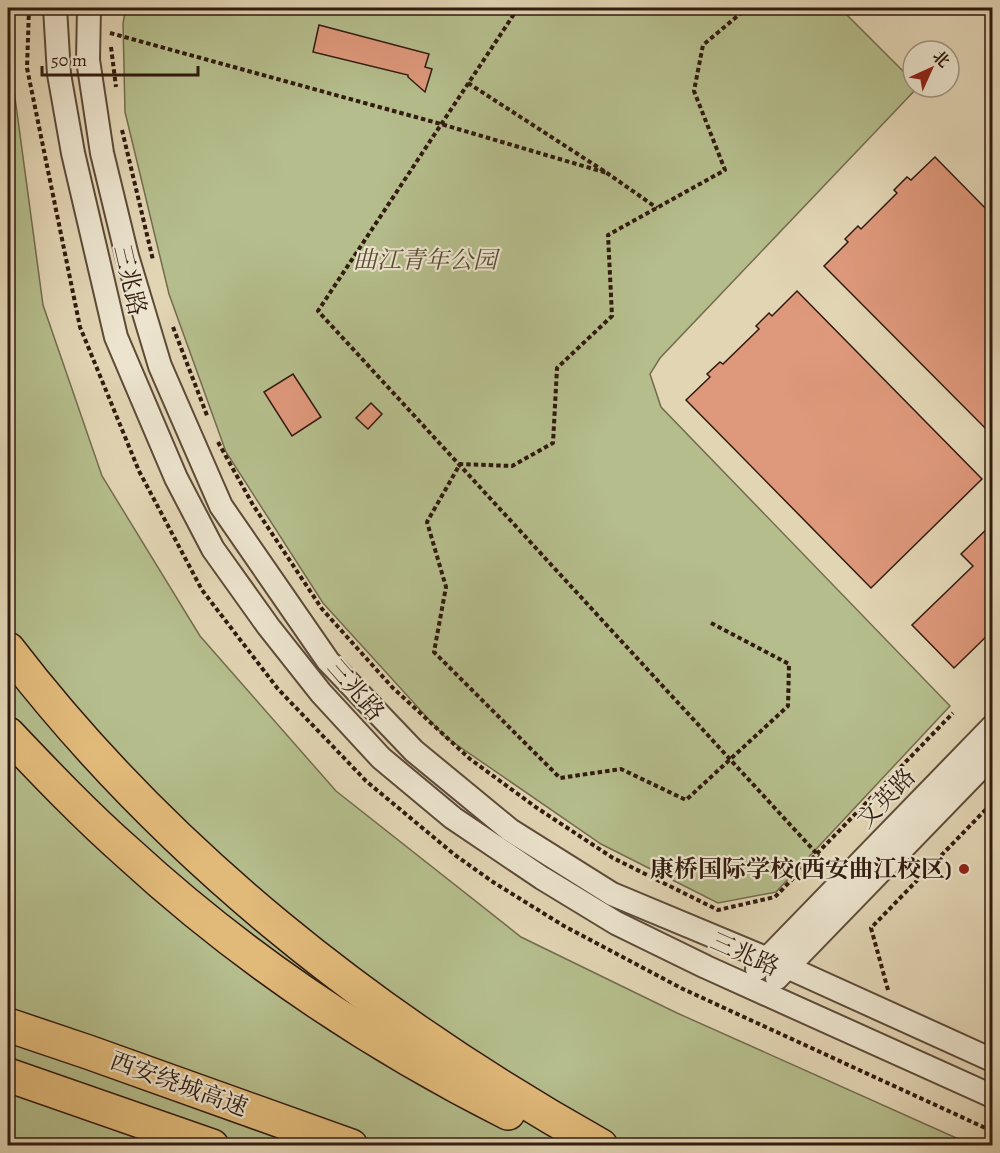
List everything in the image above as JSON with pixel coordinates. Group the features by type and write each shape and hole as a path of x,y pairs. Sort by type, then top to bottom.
{"highway":[{"path":"8,649 95,753 154,814 251,904 345,980 449,1054 601,1146"},
{"path":"8,734 128,853 185,902 302,991 429,1071 474,1096 576,1146"},
{"name":"西安绕城高速","path":"8,1025 351,1146"},
{"name":"西安绕城高速","path":"8,1075 212,1146"}],"street":[{"name":"三兆路","path":"55,8 59,74 73,153 116,337 176,478 213,549 268,626 321,693 381,758 453,818 542,878 616,923 706,967 993,1096"},
{"name":"三兆路","path":"88,8 88,60 102,153 127,256 160,366 221,506 328,661 414,751 510,830 612,894 777,963 993,1060"},
{"name":"文英路","path":"777,963 843,881 993,727"},
{"name":"文英路","path":"754,988 777,963 993,756"}],"path":[{"path":"29,8 27,68 80,327 138,471 202,590 278,689 366,781 455,855 503,889 564,926 682,989 993,1131"},
{"path":"518,8 318,311 843,881"},
{"path":"460,464 512,466 553,443 557,368 612,316 608,235 725,170 694,91 703,45 747,8"},
{"path":"117,96 110,32 441,124 607,173"},
{"path":"468,83 657,208"},
{"path":"122,129 154,266"},
{"path":"170,321 212,427"},
{"path":"216,438 253,505 322,609 392,687 470,759 537,807 613,858 718,910 775,897 953,713"},
{"path":"460,464 427,522 446,587 434,652 560,778 621,769 686,800 788,706 789,664 711,623"},
{"path":"899,995 888,990 871,928 993,803"}],"green space":[{"name":"曲江青年公园","path":"126,8 840,8 901,69 901,99 907,99 660,358 650,374 661,407 950,706 776,892 718,903 601,844 444,736 323,603 226,452 169,294 125,112 123,23"},
{"path":"8,46 43,305 102,476 200,636 336,791 521,937 677,1013 972,1145 8,1145"}],"building":[{"path":"319,25 429,54 425,67 432,69 425,92 408,75 313,52"},
{"path":"935,157 992,215 992,435 824,266 848,242 845,239 858,226 861,229 897,193 894,190 907,177 911,180"},
{"path":"797,291 982,479 871,588 686,400 710,377 707,374 720,362 723,364 759,329 756,326 769,313 772,316"},
{"path":"293,374 321,417 292,436 264,392"},
{"path":"371,403 382,414 368,429 356,418"},
{"path":"992,524 992,631 954,668 912,625 973,566 961,554"}],"place":[{"name":"康桥国际学校(西安曲江校区)","path":"964,869"}]}
